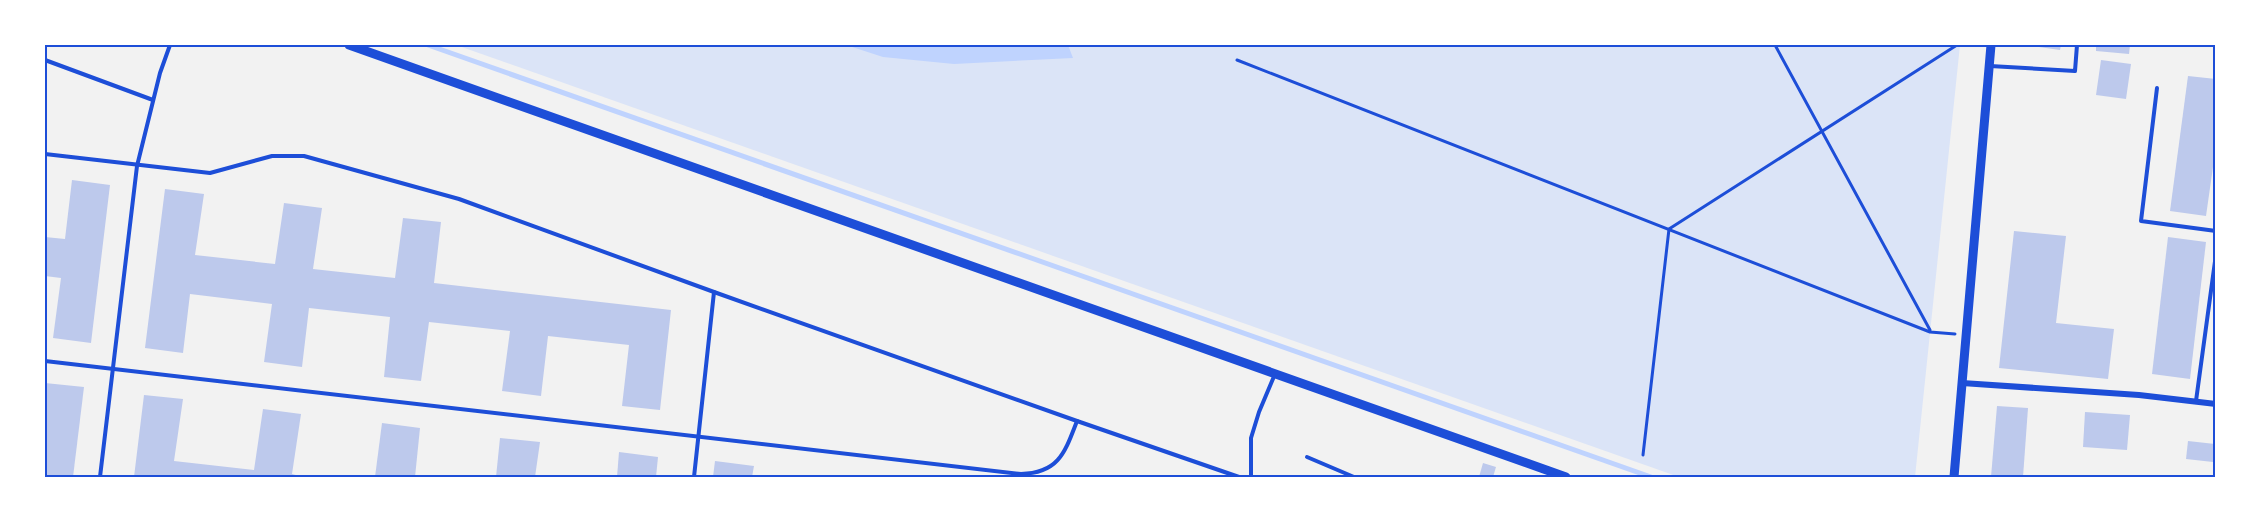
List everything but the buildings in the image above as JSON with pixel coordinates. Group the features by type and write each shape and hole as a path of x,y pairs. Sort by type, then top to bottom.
{"street":[{"path":"349,45 1566,477"},
{"path":"1954,477 1991,45"},
{"path":"1962,382 2216,404"}],"lane":[{"path":"100,477 137,166 153,100 170,45"},
{"path":"1989,66 2075,71 2077,45"},
{"path":"45,60 153,100"},
{"path":"2157,88 2141,221 2216,231"},
{"path":"45,154 210,173 272,156 304,156 459,199 714,292 1239,477"},
{"path":"2196,401 2216,254"},
{"path":"694,477 714,292"},
{"path":"45,362 1030,474 1046,470 1058,461 1077,421"},
{"path":"1251,477 1251,438 1275,374"},
{"path":"1307,457 1354,477"}],"path":[{"path":"1775,45 1930,332"},
{"path":"1669,229 1957,45"},
{"path":"1237,60 1930,332 1967,335"},
{"path":"1643,455 1669,229"}],"shaded area":[{"path":"456,45 1960,45 1915,477 1679,477"}],"water":[{"path":"846,45 1068,45 1073,58 954,64 883,57"}],"waterway":[{"path":"428,45 1651,477"}]}
